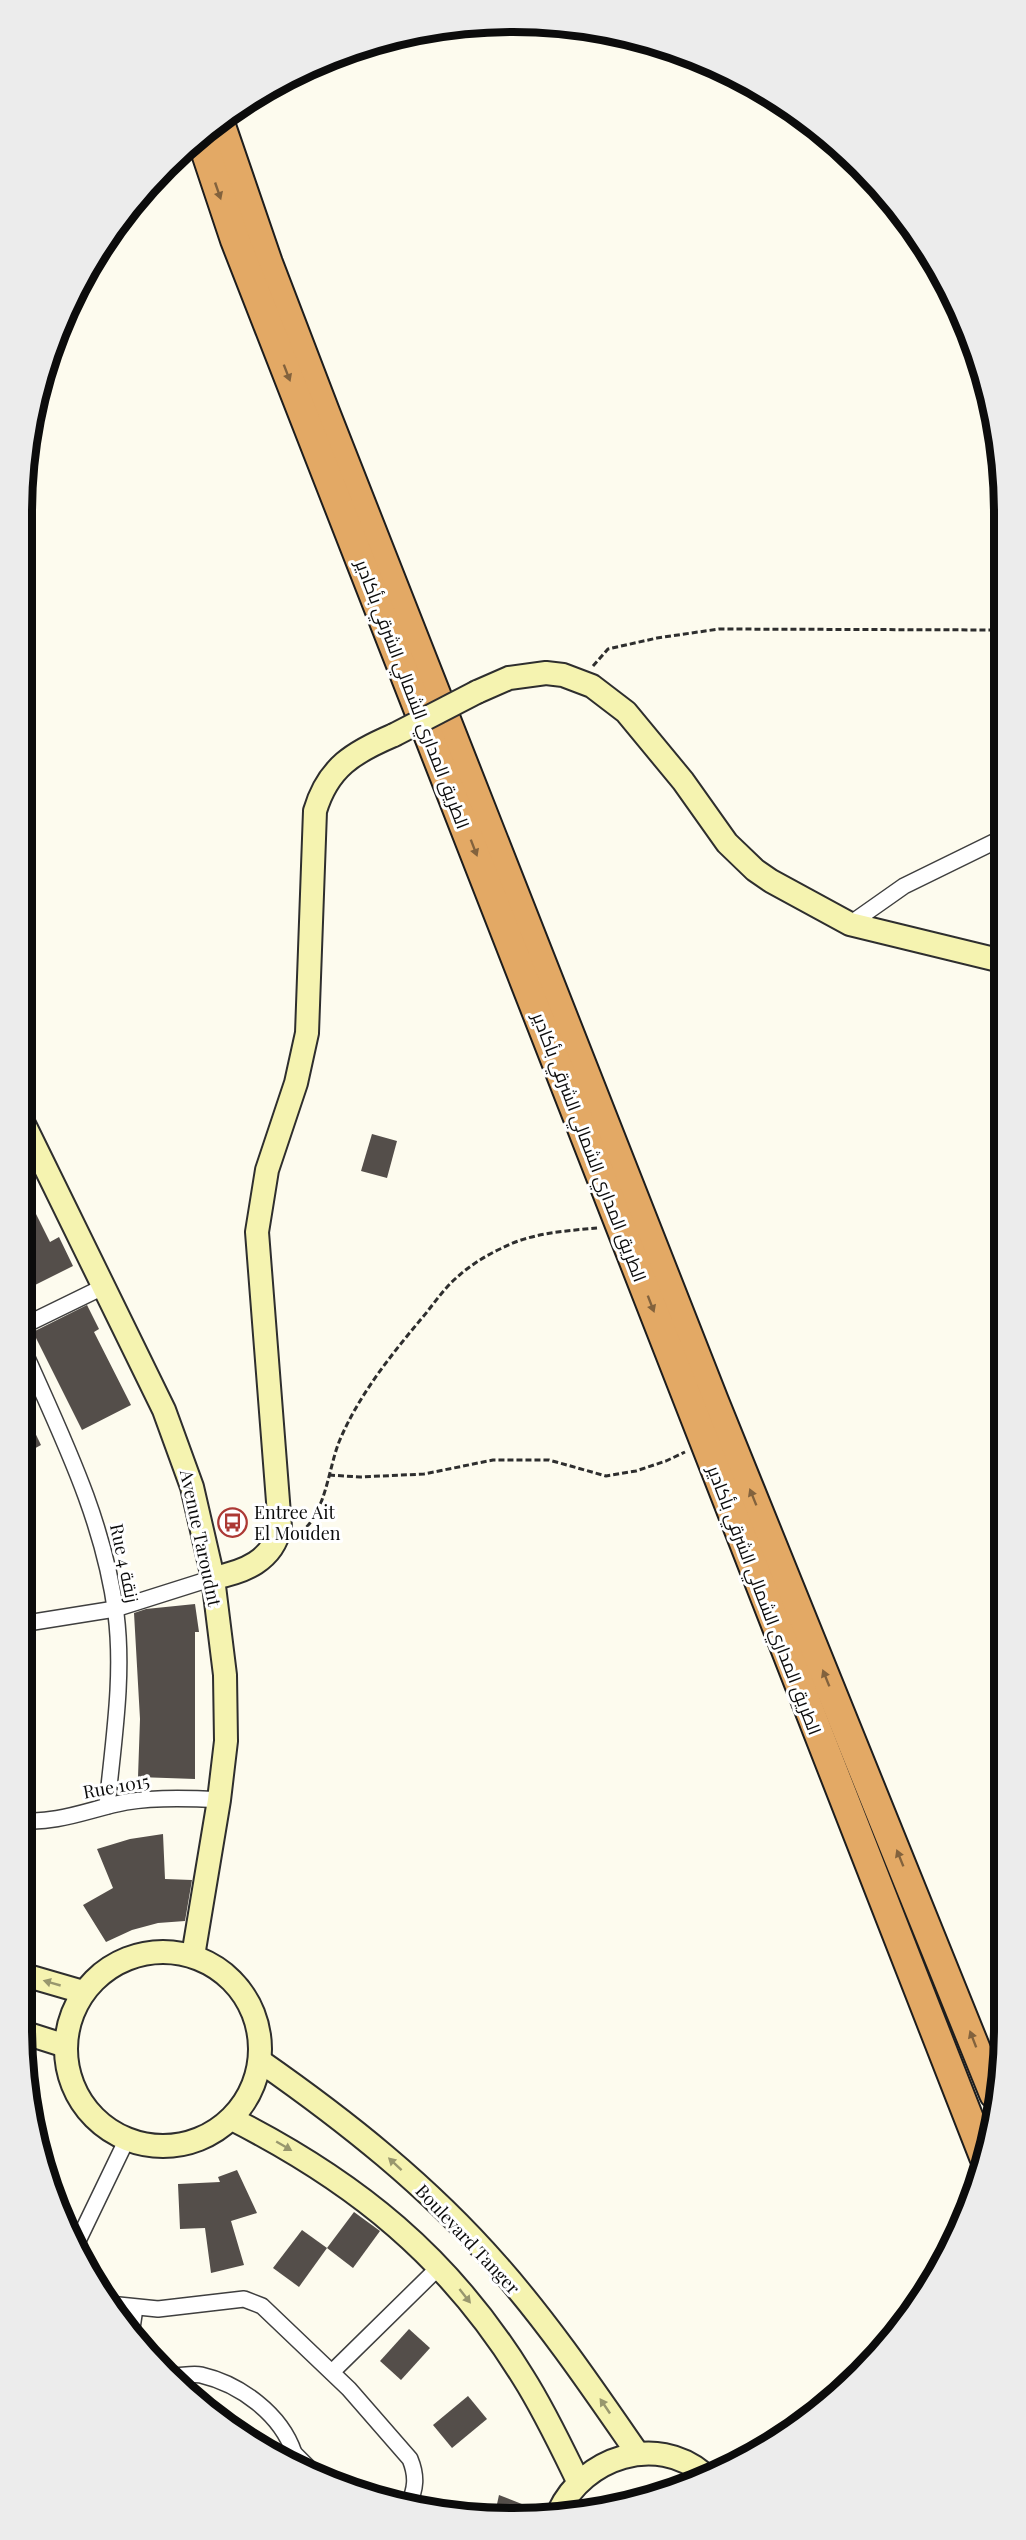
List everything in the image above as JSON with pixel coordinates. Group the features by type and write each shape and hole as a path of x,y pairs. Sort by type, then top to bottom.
{"highway":[{"name":"الطريق المداري الشمالي الشرقي بأكادير","path":"222,129 268,263 334,434 714,1401 990,2085"},
{"name":"الطريق المداري الشمالي الشرقي بأكادير","path":"203,145 235,240 979,2145"}],"street":[{"path":"32,1622 115,1609 249,1568 270,1550 278,1535 280,1527 278,1496 257,1232 267,1170 296,1083 307,1033 313,822 324,788 340,765 364,748 509,678 527,674 554,674 579,680 605,693 626,712 660,752 727,843 740,857 771,881 850,924 994,960"},
{"path":"850,924 904,886 994,842"},
{"name":"Avenue Taroudnt","path":"32,1140 105,1286 175,1435 197,1505 213,1578 225,1675 226,1741 219,1800 193,1956"},
{"path":"32,1322 105,1286"},
{"name":"Rue 4 زنقة","path":"32,1369 85,1489 96,1520 105,1552 115,1609 118,1680 107,1806"},
{"name":"Rue 1015","path":"32,1820 49,1819 107,1806 162,1798 219,1800"},
{"path":"169,1951 193,1956 214,1965 232,1979 246,1996 256,2017 261,2038 256,2082 246,2102 232,2120 214,2133 193,2142 171,2146 148,2145 127,2139 101,2124 81,2102 69,2075 67,2027 83,1992 99,1974 120,1960 144,1953 169,1951"},
{"path":"32,1977 83,1992"},
{"path":"32,2035 66,2046"},
{"name":"Boulevard Tanger","path":"260,2061 324,2106 385,2155 450,2215 496,2264 546,2324 638,2454"},
{"path":"232,2120 282,2145 331,2174 376,2208 439,2267 492,2331 524,2378 578,2481"},
{"path":"80,2237 127,2139"},
{"path":"332,2372 439,2267"},
{"path":"121,2306 135,2308 187,2307 244,2299 253,2301 270,2311 332,2372 410,2459 416,2473 416,2483 411,2497"},
{"path":"133,2322 135,2308"},
{"path":"182,2375 199,2374 238,2388 265,2410 290,2441 288,2452"},
{"path":"562,2505 578,2481 596,2468 616,2458 638,2454 669,2456 700,2471"}],"path":[{"path":"579,680 608,649 657,638 719,629 994,630"},
{"path":"278,1535 296,1535 307,1526 322,1497 339,1441 360,1403 405,1339 454,1280 484,1257 519,1240 557,1232 621,1226"},
{"path":"329,1475 360,1477 424,1474 493,1460 549,1460 606,1476 636,1471 666,1461 704,1443"}],"building":[{"path":"372,1134 397,1141 387,1178 361,1171"},
{"path":"32,1206 50,1242 59,1237 73,1266 32,1286"},
{"path":"87,1305 99,1329 94,1332 131,1405 82,1430 33,1332"},
{"path":"32,1427 41,1445 32,1450"},
{"path":"195,1604 199,1632 195,1632 195,1779 138,1777 140,1719 134,1613 146,1609"},
{"path":"163,1834 165,1879 192,1880 185,1921 158,1923 132,1930 106,1942 83,1905 113,1888 97,1849 130,1839"},
{"path":"237,2170 257,2213 231,2221 244,2265 211,2273 205,2228 180,2229 178,2184 220,2182 218,2177"},
{"path":"354,2212 380,2231 353,2268 327,2248"},
{"path":"302,2230 327,2248 299,2287 273,2268"},
{"path":"409,2329 430,2348 401,2380 380,2361"},
{"path":"468,2396 487,2419 452,2448 433,2425"},
{"path":"499,2495 530,2507 513,2508 496,2507"}],"place":[{"name":"Entree Ait El Mouden","path":"233,1522"}]}
